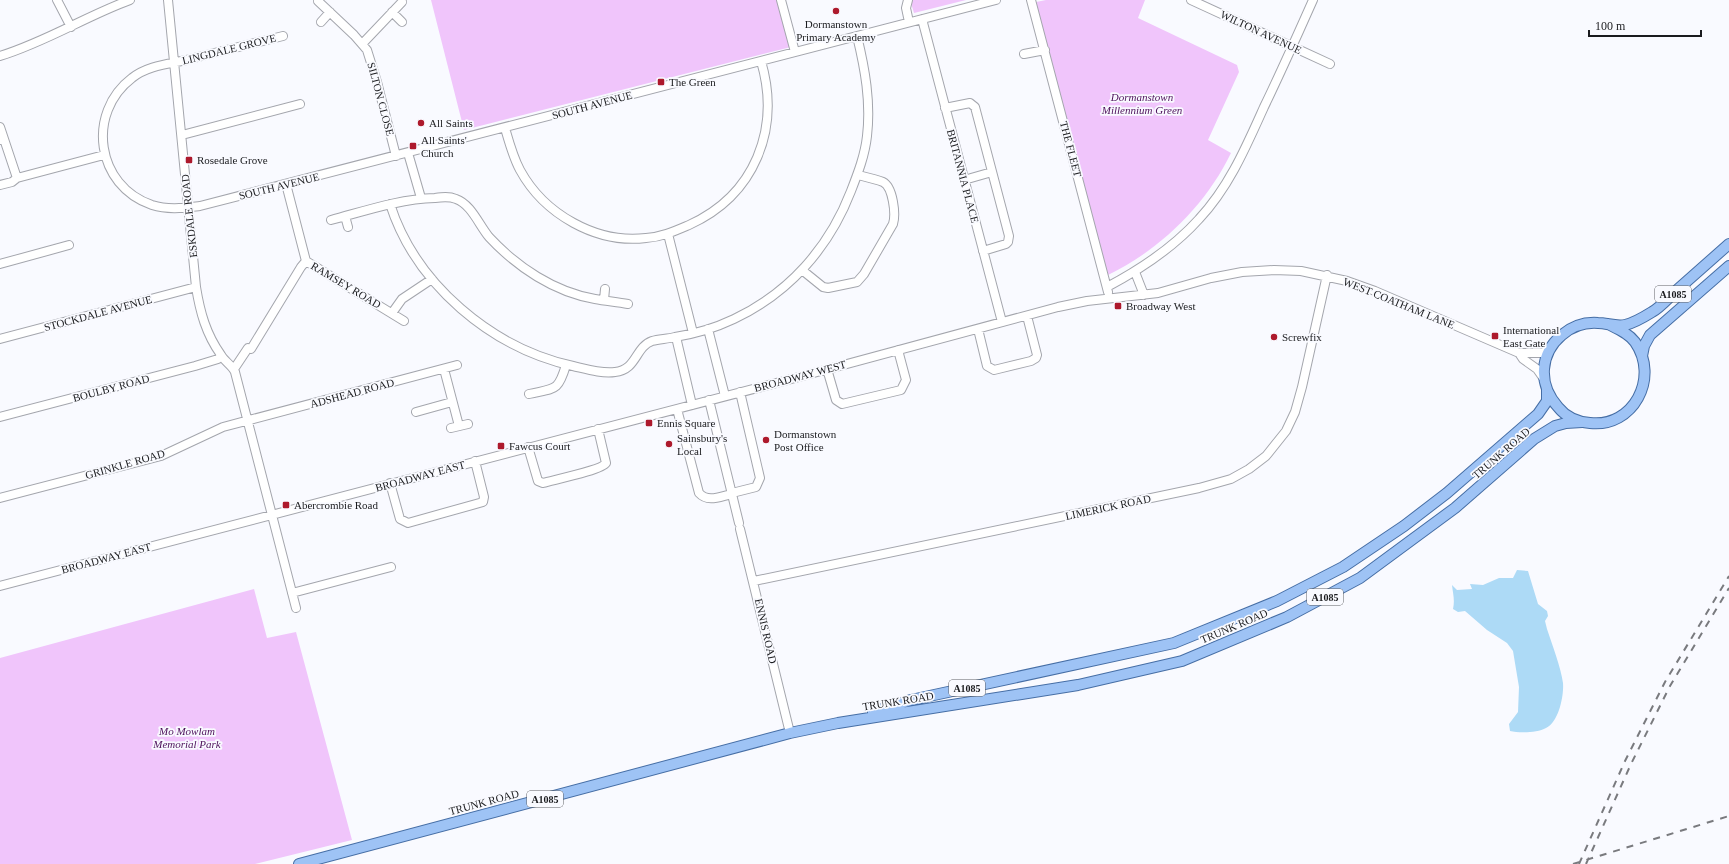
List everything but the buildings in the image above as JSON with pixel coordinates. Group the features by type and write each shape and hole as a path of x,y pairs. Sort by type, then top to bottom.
{"main road":[{"name":"A1085","path":"1608,324 1623,331 1635,342 1645,365 1644,384 1639,398 1630,409 1621,416 1610,421 1596,424 1582,422 1571,418 1561,411 1552,401 1547,390 1544,379 1546,359 1550,349 1557,340 1565,332 1575,326 1586,323 1608,324 1624,325 1653,312 1729,244"},
{"name":"A1085","path":"1642,356 1644,346 1650,335 1729,266"},
{"name":"TRUNK ROAD","path":"838,723 911,700 1174,642 1277,601 1343,567 1404,526 1447,493 1538,414 1547,401 1547,390"},
{"name":"TRUNK ROAD","path":"300,864 790,733 838,723 1078,685 1182,661 1287,617 1360,578 1455,508 1534,439 1555,426 1566,423 1582,422"}],"street":[{"path":"57,0 71,27"},
{"path":"0,56 40,42 102,11 130,0"},
{"name":"ESKDALE ROAD","path":"168,0 196,287 203,322 221,356 234,369"},
{"path":"782,0 795,52"},
{"path":"908,0 906,8 909,22"},
{"name":"SOUTH AVENUE","path":"104,155 118,181 126,190 138,199 162,208 173,209 200,206 996,0"},
{"name":"THE FLEET","path":"1031,0 1110,298"},
{"name":"WILTON AVENUE","path":"1192,0 1330,64"},
{"path":"1107,287 1135,272 1154,259 1189,230 1218,196 1244,152 1313,0"},
{"name":"SILTON CLOSE","path":"318,1 363,44 372,62 396,156"},
{"path":"363,44 402,2"},
{"path":"321,22 330,12"},
{"path":"392,12 402,22"},
{"name":"BRITANNIA PLACE","path":"922,19 1002,322"},
{"name":"LINGDALE GROVE","path":"104,155 102,129 110,104 117,93 133,77 145,70 283,36"},
{"path":"390,204 396,221 410,249 432,279 459,306 498,336 526,351 566,365 591,370 617,372 631,365 640,351 648,343 708,330 733,319 763,302 784,288 821,248 836,225 858,175 865,148 868,118 868,91 857,36"},
{"path":"1024,54 1045,50"},
{"path":"505,128 511,150 526,180 541,199 561,215 585,228 622,238 646,238 668,234 699,221 731,198 753,167 762,148 768,113 766,81 761,61"},
{"path":"945,108 966,103 973,104 992,172 1009,240 1006,244 983,250"},
{"path":"182,135 300,104"},
{"path":"0,127 2,140 7,144 17,178"},
{"path":"408,153 421,198"},
{"path":"0,185 12,182 17,178 104,155"},
{"path":"964,180 992,172"},
{"path":"802,270 823,287 828,288 857,282 864,274 893,224 895,215 889,189 884,183 858,175"},
{"name":"RAMSEY ROAD","path":"286,184 306,262 404,321"},
{"path":"331,220 390,204 421,198 449,197 463,202 485,232 501,250 540,278 566,290 594,299 628,304"},
{"path":"345,216 348,228"},
{"path":"668,234 692,333"},
{"path":"0,264 69,245"},
{"path":"296,608 234,369 248,348 251,349 301,267 306,262"},
{"name":"WEST COATHAM LANE","path":"1110,298 1158,293 1211,278 1242,272 1274,270 1301,271 1327,275 1374,291 1519,353 1542,353 1550,349"},
{"path":"1135,272 1144,295"},
{"name":"LIMERICK ROAD","path":"754,581 1199,488 1237,476 1266,456 1280,440 1290,423 1302,387 1327,275"},
{"name":"RAMSEY ROAD","path":"392,313 402,299 432,279"},
{"name":"STOCKDALE AVENUE","path":"0,339 196,287"},
{"path":"604,300 605,289"},
{"name":"BROADWAY WEST","path":"677,408 1002,322 1087,301 1110,298"},
{"path":"978,329 987,366 990,369 994,370 1031,361 1036,358 1036,355 1027,316"},
{"path":"708,330 726,396"},
{"path":"676,337 692,405"},
{"path":"827,368 836,400 842,404 901,390 906,380 898,350"},
{"name":"WEST COATHAM LANE","path":"1519,353 1523,359 1537,369 1544,379"},
{"name":"BOULBY ROAD","path":"0,417 196,366 218,359 221,356"},
{"name":"ADSHEAD ROAD","path":"247,421 457,365"},
{"path":"529,394 557,386 561,380 566,365"},
{"path":"444,369 452,402 455,427 468,424"},
{"path":"677,408 699,493 705,498 710,499 756,486 760,478 740,392"},
{"name":"ENNIS ROAD","path":"709,400 790,733"},
{"path":"416,412 452,402"},
{"name":"BROADWAY EAST","path":"0,586 677,408"},
{"name":"GRINKLE ROAD","path":"0,498 161,456 223,427 247,421"},
{"path":"528,447 536,480 540,483 603,467 606,463 598,429"},
{"path":"390,483 400,520 408,523 483,502 484,497 474,462"},
{"path":"292,593 391,567"}],"green space":[{"path":"431,0 778,0 791,47 464,130"},
{"path":"910,0 966,0 914,13"},
{"name":"Dormanstown Millennium Green","path":"1046,0 1145,0 1138,18 1237,65 1239,72 1208,140 1231,153 1221,172 1195,208 1180,224 1146,253 1108,275 1036,2"},
{"name":"Mo Mowlam Memorial Park","path":"254,589 267,638 296,632 352,840 255,864 0,864 0,658"}],"water":[{"path":"1517,570 1528,571 1538,604 1547,611 1548,616 1545,621 1563,683 1563,694 1560,708 1551,725 1542,730 1528,732 1510,731 1509,724 1518,712 1519,687 1513,651 1507,643 1487,630 1465,611 1458,612 1453,609 1454,600 1452,585 1457,590 1472,589 1470,584 1483,585 1499,578 1513,578"}],"railway":[{"path":"1579,864 1625,761 1665,682 1729,576"},
{"path":"1586,864 1631,764 1670,686 1729,588"},
{"path":"1573,864 1729,816"}],"place":[{"name":"Dormanstown Primary Academy","path":"836,11"},
{"name":"The Green","path":"661,82"},
{"name":"All Saints","path":"421,123"},
{"name":"All Saints' Church","path":"413,146"},
{"name":"Rosedale Grove","path":"189,160"},
{"name":"Broadway West","path":"1118,306"},
{"name":"International East Gate","path":"1495,336"},
{"name":"Screwfix","path":"1274,337"},
{"name":"Ennis Square","path":"649,423"},
{"name":"Dormanstown Post Office","path":"766,440"},
{"name":"Sainsbury's Local","path":"669,444"},
{"name":"Fawcus Court","path":"501,446"},
{"name":"Abercrombie Road","path":"286,505"}]}
